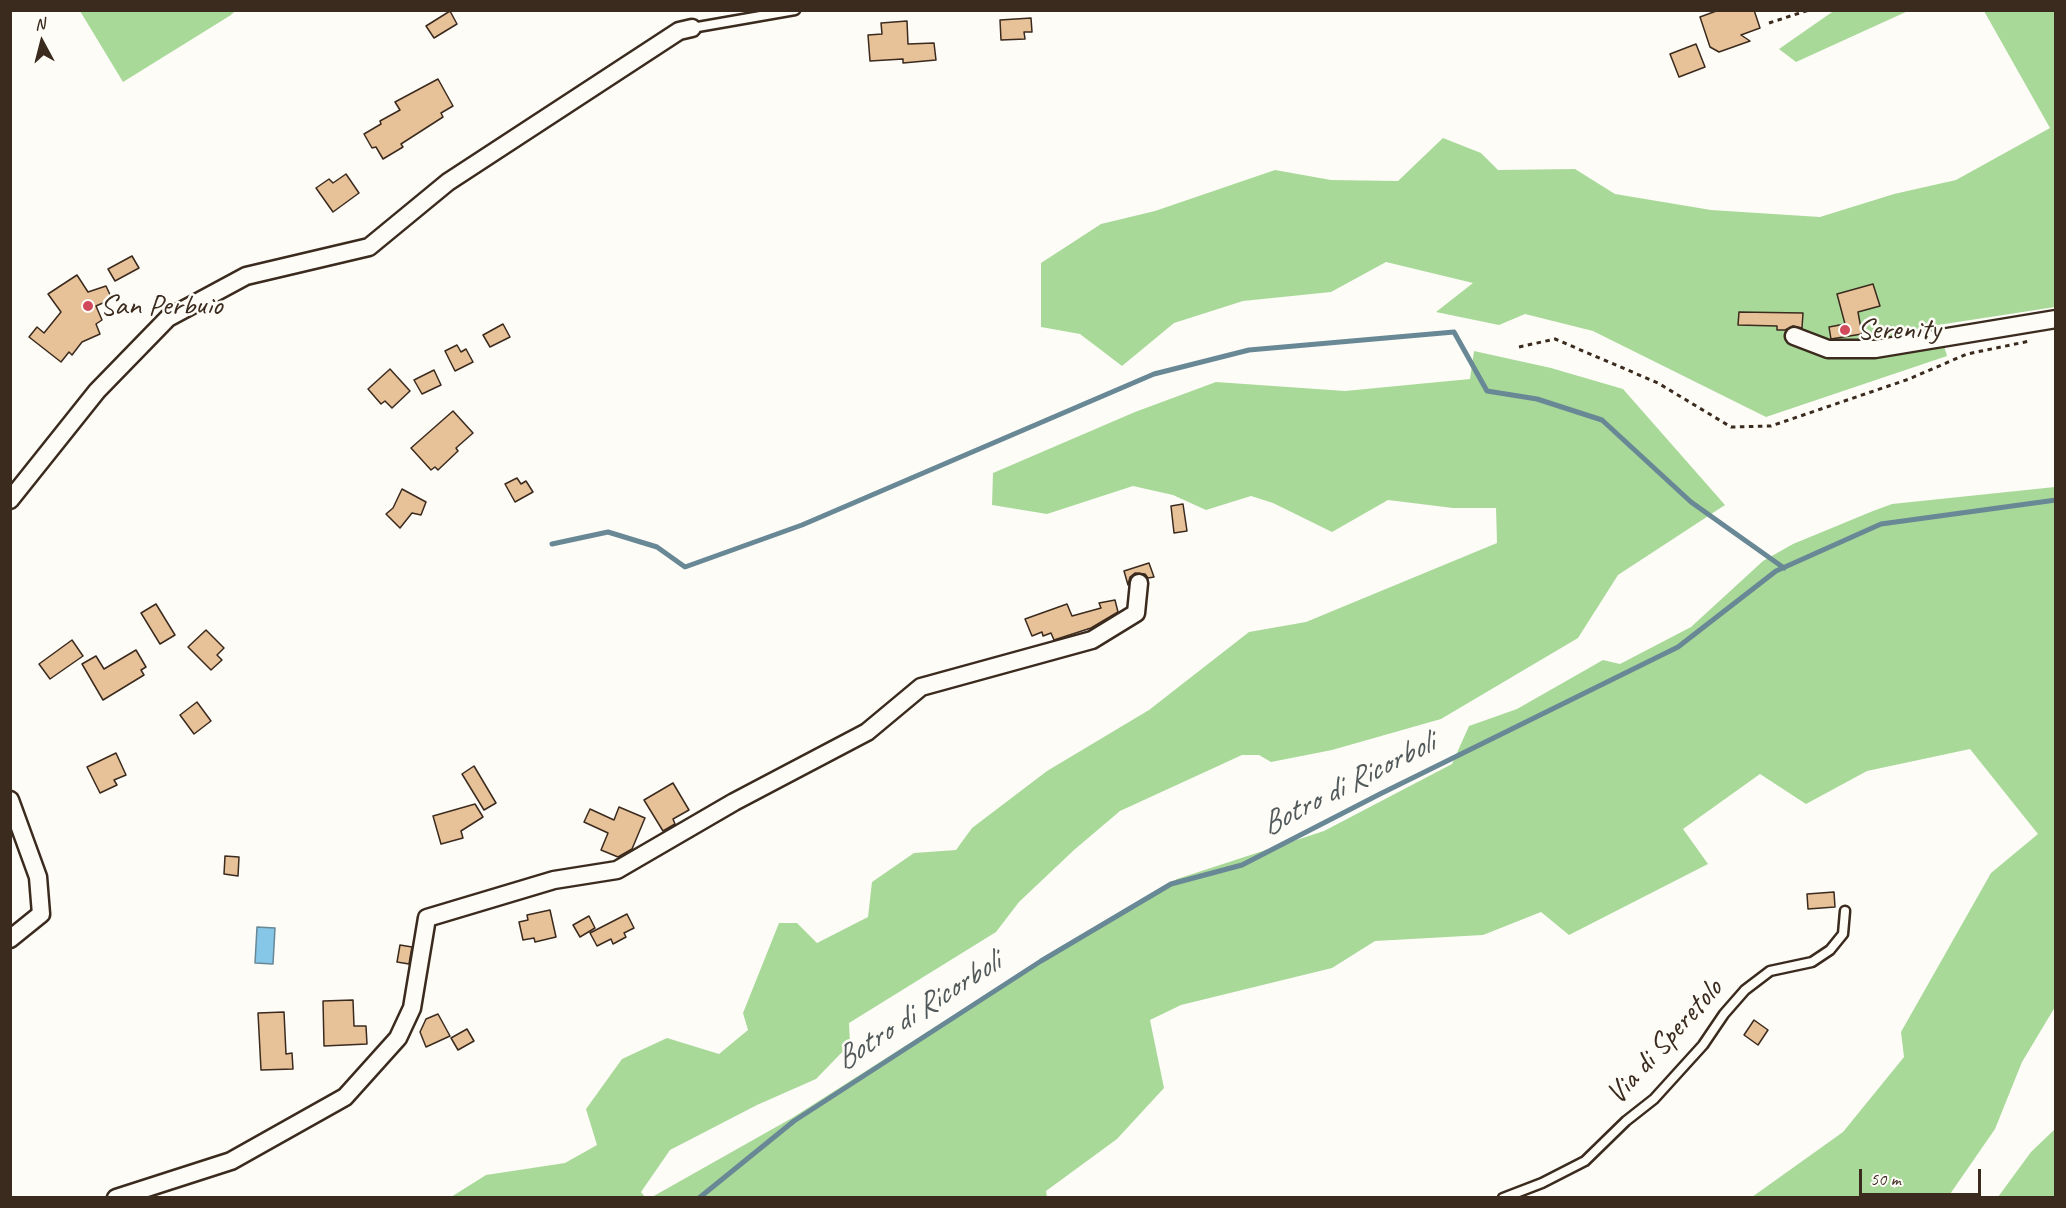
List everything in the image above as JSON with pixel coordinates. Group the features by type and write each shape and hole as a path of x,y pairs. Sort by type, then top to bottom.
{"street":[{"path":"10,500 97,391 168,318 246,276 369,246 448,182 679,31 692,28"},
{"path":"1794,336 1828,349 1875,349 2055,319"},
{"path":"116,1197 231,1161 345,1097 398,1038 412,1008 427,918 554,880 617,870 734,802 867,732 921,687 1092,640 1136,613 1139,583"},
{"path":"10,800 38,877 40,914 10,939"}],"lane":[{"path":"692,28 795,10"},
{"name":"Via di Speretolo","path":"1503,1197 1542,1183 1585,1161 1626,1121 1654,1099 1703,1045 1724,1014 1745,990 1770,971 1812,962 1830,950 1843,934 1845,911"}],"path":[{"path":"1769,23 1809,10"},
{"path":"1519,347 1555,339 1658,383 1731,427 1772,426 1909,379 1967,354 2033,341"}],"green space":[{"path":"1835,10 1908,11 1796,62 1779,49"},
{"path":"80,11 235,11 123,82"},
{"path":"1984,11 2055,11 2055,307 1938,325 1947,356 1766,417 1593,331 1525,314 1499,325 1436,312 1473,283 1386,262 1331,292 1243,301 1174,323 1122,366 1080,334 1041,327 1041,263 1101,224 1155,211 1275,170 1331,180 1398,181 1443,138 1481,153 1498,170 1575,169 1615,194 1711,210 1820,217 1894,194 1956,180 2050,128"},
{"path":"1474,351 1551,368 1623,389 1725,505 1618,575 1578,638 1441,719 1332,750 1271,762 1259,755 1242,755 1120,811 1074,850 1019,902 996,932 849,1023 850,1044 816,1079 757,1105 670,1150 641,1192 645,1197 451,1197 486,1175 565,1163 597,1145 586,1109 622,1059 667,1038 719,1054 748,1030 743,1013 779,923 797,923 817,943 868,917 872,882 914,853 956,850 972,828 1047,771 1149,710 1249,632 1306,622 1497,543 1496,508 1453,508 1388,500 1332,532 1273,503 1251,496 1206,510 1173,495 1133,486 1047,514 992,505 993,473 1135,412 1216,382 1345,391 1470,379"},
{"path":"2055,487 2055,1007 2022,1062 1995,1129 1948,1197 1752,1197 1843,1132 1904,1057 1901,1032 1991,873 2038,834 1970,749 1867,771 1806,804 1760,774 1683,829 1708,864 1569,935 1541,912 1483,935 1375,941 1332,968 1181,1005 1150,1020 1164,1088 1117,1139 1046,1191 1047,1197 652,1197 792,1118 1067,943 1177,879 1324,831 1452,764 1469,726 1517,709 1603,660 1620,664 1691,627 1763,561 1793,544 1892,504"},
{"path":"2055,1129 2055,1197 1998,1197 2031,1152"}],"water":[{"path":"257,927 275,928 273,964 255,963"}],"building":[{"path":"1719,10 1754,10 1760,28 1741,35 1750,41 1719,52 1710,47 1700,17"},
{"path":"450,11 457,24 434,38 426,26"},
{"path":"1031,18 1032,32 1024,32 1025,39 1001,40 1000,20"},
{"path":"907,21 908,44 934,43 936,60 903,63 903,59 870,61 868,35 882,34 881,23"},
{"path":"1696,44 1705,67 1679,77 1670,54"},
{"path":"438,79 453,106 441,113 443,117 401,144 403,147 383,159 376,147 372,148 364,134 381,124 380,121 400,110 395,102"},
{"path":"346,174 359,193 333,212 316,188 329,179 333,183"},
{"path":"132,256 139,268 115,281 108,269"},
{"path":"77,275 88,292 106,286 112,299 96,306 102,320 96,324 100,334 82,342 72,355 69,352 61,362 29,337 37,327 44,333 61,312 48,294"},
{"path":"1873,284 1880,306 1858,312 1862,334 1831,339 1829,327 1845,324 1837,294"},
{"path":"1739,312 1803,313 1802,328 1793,326 1785,330 1777,330 1777,326 1738,325"},
{"path":"503,324 510,337 490,347 483,335"},
{"path":"457,345 461,352 466,349 473,362 455,371 445,351"},
{"path":"390,369 410,391 392,408 385,401 381,404 368,389"},
{"path":"434,370 441,385 422,394 414,380"},
{"path":"453,411 473,433 456,448 458,451 438,470 435,467 431,470 411,448"},
{"path":"517,478 521,484 526,481 533,492 515,502 505,484"},
{"path":"402,489 426,502 421,515 412,513 400,528 386,514 393,508"},
{"path":"1183,504 1187,531 1174,533 1171,506"},
{"path":"1149,563 1154,577 1148,578 1145,574 1135,573 1130,577 1128,585 1124,571"},
{"path":"1115,600 1118,612 1091,628 1054,640 1051,633 1043,636 1042,632 1032,636 1025,619 1067,604 1072,616 1101,608 1099,603"},
{"path":"156,604 175,635 160,644 141,613"},
{"path":"206,630 224,648 217,655 222,660 211,670 188,647"},
{"path":"72,640 83,656 50,679 39,664"},
{"path":"136,650 146,667 141,670 144,675 103,700 82,664 96,656 104,669"},
{"path":"197,702 211,721 194,734 180,715"},
{"path":"116,753 126,775 114,780 117,785 100,793 87,767"},
{"path":"474,766 496,803 484,810 462,774"},
{"path":"673,783 689,810 673,819 675,824 663,831 644,800"},
{"path":"475,804 483,817 461,831 463,838 441,844 433,816"},
{"path":"619,807 645,818 632,849 618,857 601,850 608,833 584,822 590,809 614,820"},
{"path":"225,856 239,857 238,876 224,874"},
{"path":"1834,892 1835,907 1808,909 1807,894"},
{"path":"550,910 556,937 535,942 534,938 523,940 519,922 528,920 527,915"},
{"path":"627,914 634,928 624,933 626,937 613,944 611,939 597,946 590,933"},
{"path":"589,916 595,928 580,937 573,925"},
{"path":"400,945 412,947 409,964 397,962"},
{"path":"353,1000 354,1026 366,1026 367,1044 324,1046 323,1001"},
{"path":"284,1012 286,1054 292,1053 293,1069 261,1070 258,1013"},
{"path":"438,1014 450,1036 426,1047 420,1032 426,1019"},
{"path":"1754,1020 1768,1030 1758,1045 1744,1035"},
{"path":"467,1029 474,1041 458,1050 451,1038"}],"waterway":[{"path":"552,544 608,532 657,547 685,567 802,525 1154,374 1249,350 1454,332 1487,391 1537,399 1602,420 1691,502 1784,568"},
{"name":"Botro di Ricorboli","path":"699,1198 794,1121 1041,961 1171,884 1242,865 1678,647 1776,571 1881,524 2056,500"}],"place":[{"name":"San Perbuio","path":"88,306"},
{"name":"Serenity","path":"1845,330"}]}
